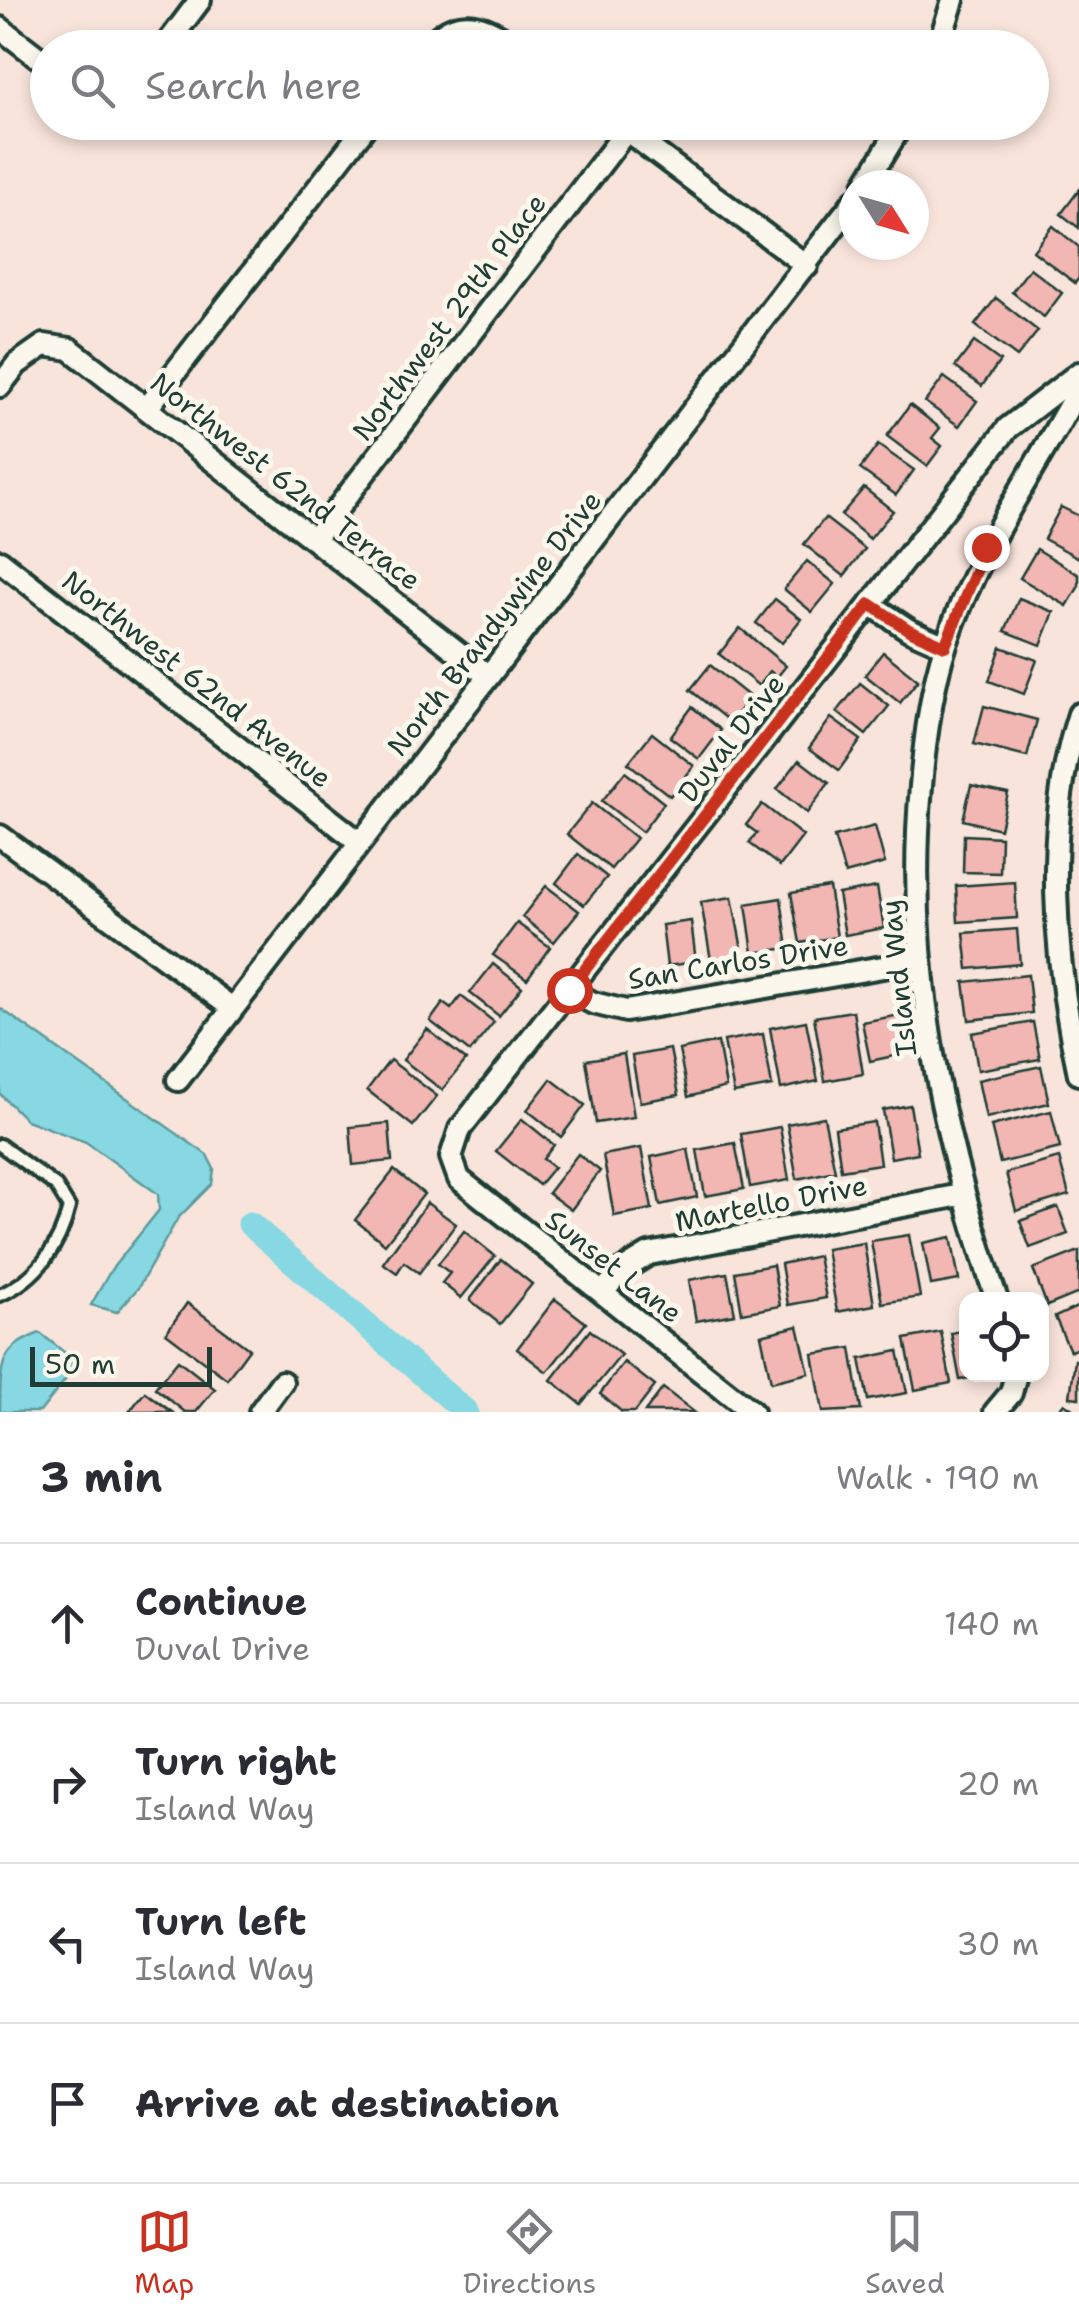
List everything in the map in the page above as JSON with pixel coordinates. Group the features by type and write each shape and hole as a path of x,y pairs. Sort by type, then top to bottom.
{"street":[{"path":"178,30 200,0"},
{"path":"944,30 953,0"},
{"path":"450,30 464,22 493,30"},
{"path":"0,28 30,51"},
{"path":"148,407 355,140"},
{"name":"Northwest 29th Place","path":"315,538 612,140"},
{"path":"641,140 808,266"},
{"path":"874,170 893,140"},
{"name":"North Brandywine Drive","path":"178,1080 839,222"},
{"name":"Northwest 62nd Terrace","path":"0,386 17,364 44,345 70,349 487,675"},
{"name":"Duval Drive","path":"452,1157 460,1129 1008,428 1079,373"},
{"name":"Island Way","path":"994,1292 961,1195 924,1023 915,850 925,738 945,646 986,547 1079,388"},
{"name":"Northwest 62nd Avenue","path":"0,561 360,842"},
{"path":"870,604 909,630 945,646"},
{"path":"1079,714 1060,831 1056,928 1079,1074"},
{"path":"0,836 232,1008"},
{"name":"San Carlos Drive","path":"569,990 593,1003 626,1011 918,960"},
{"name":"Sunset Lane","path":"452,1157 459,1179 752,1412"},
{"name":"Martello Drive","path":"604,1291 621,1270 649,1254 961,1195"},
{"path":"260,1412 282,1382"},
{"path":"995,1412 1014,1384"}],"lane":[{"path":"0,1145 56,1186 69,1208 63,1233 44,1261 18,1287 0,1295"}],"water":[{"path":"0,1008 207,1155 214,1169 212,1184 178,1218 138,1288 117,1312 91,1305 111,1270 159,1210 158,1194 86,1142 26,1120 0,1094"},
{"path":"40,1333 73,1359 73,1370 40,1412 0,1412 5,1360 17,1345"}],"building":[{"path":"1079,190 1079,228 1061,214"},
{"path":"1053,226 1079,247 1079,278 1075,283 1033,251"},
{"path":"1030,268 1062,293 1044,317 1012,292"},
{"path":"996,298 1038,331 1017,357 975,325"},
{"path":"974,342 1000,361 982,386 955,367"},
{"path":"944,377 977,401 959,426 925,402"},
{"path":"910,405 940,428 932,438 942,446 927,466 887,436"},
{"path":"878,445 914,470 896,495 860,469"},
{"path":"864,488 893,511 870,539 841,515"},
{"path":"1061,507 1079,516 1079,558 1044,539"},
{"path":"825,518 865,549 844,576 804,544"},
{"path":"1037,549 1079,575 1079,586 1067,606 1020,578"},
{"path":"807,561 835,584 812,612 784,589"},
{"path":"1019,598 1054,612 1041,645 1005,631"},
{"path":"775,599 801,619 782,643 756,623"},
{"path":"740,628 786,666 777,677 770,671 759,686 719,654"},
{"path":"1001,647 1037,660 1024,694 989,681"},
{"path":"883,652 918,680 900,703 865,675"},
{"path":"710,665 750,697 730,722 690,690"},
{"path":"860,683 889,706 866,735 837,712"},
{"path":"984,706 1037,720 1027,757 974,744"},
{"path":"692,707 721,730 699,759 670,737"},
{"path":"831,718 861,740 839,770 809,748"},
{"path":"652,733 694,766 670,796 628,763"},
{"path":"799,760 829,783 807,813 777,789"},
{"path":"625,772 664,803 642,832 602,801"},
{"path":"971,785 1008,793 1000,829 963,820"},
{"path":"592,803 636,838 611,869 567,834"},
{"path":"762,804 803,836 780,866 749,843 757,833 746,825"},
{"path":"875,826 885,863 845,874 834,837"},
{"path":"964,835 1001,837 1000,873 963,872"},
{"path":"578,854 607,877 584,905 556,883"},
{"path":"1015,882 1017,918 958,922 956,886"},
{"path":"546,886 579,911 554,942 522,917"},
{"path":"829,887 837,937 800,943 791,893"},
{"path":"877,887 884,928 845,935 838,894"},
{"path":"732,897 744,960 712,966 701,902"},
{"path":"781,898 788,948 753,953 746,904"},
{"path":"691,921 696,962 667,966 662,925"},
{"path":"517,923 550,947 527,979 493,955"},
{"path":"1017,929 1020,964 968,969 964,933"},
{"path":"493,964 522,987 499,1016 470,993"},
{"path":"1028,975 1032,1013 969,1020 964,982"},
{"path":"461,996 494,1022 470,1052 430,1021 443,1003 451,1009"},
{"path":"853,1011 863,1074 825,1081 814,1017"},
{"path":"900,1015 908,1053 870,1061 862,1022"},
{"path":"806,1021 818,1081 781,1089 770,1028"},
{"path":"1033,1022 1040,1059 978,1070 972,1033"},
{"path":"427,1029 466,1060 442,1090 403,1060"},
{"path":"763,1034 772,1086 734,1093 724,1041"},
{"path":"718,1042 726,1087 688,1097 679,1050"},
{"path":"670,1049 679,1095 640,1102 632,1056"},
{"path":"624,1054 634,1117 596,1123 586,1060"},
{"path":"390,1060 437,1096 413,1126 367,1090"},
{"path":"1041,1066 1049,1103 986,1118 978,1080"},
{"path":"551,1079 585,1105 561,1137 527,1110"},
{"path":"910,1105 918,1153 891,1158 883,1110"},
{"path":"1051,1111 1060,1148 1000,1163 991,1126"},
{"path":"824,1117 835,1171 797,1179 787,1124"},
{"path":"522,1119 554,1145 543,1159 554,1167 539,1185 496,1151"},
{"path":"874,1122 880,1164 841,1170 835,1128"},
{"path":"389,1123 392,1161 353,1165 350,1127"},
{"path":"780,1127 789,1180 750,1187 741,1134"},
{"path":"735,1143 744,1189 705,1196 697,1150"},
{"path":"641,1148 652,1209 614,1216 603,1155"},
{"path":"688,1149 697,1197 660,1205 651,1157"},
{"path":"578,1154 600,1171 571,1210 548,1193"},
{"path":"1059,1158 1069,1195 1016,1211 1006,1173"},
{"path":"394,1170 424,1194 385,1244 355,1220"},
{"path":"427,1203 456,1224 419,1273 404,1262 397,1273 383,1263"},
{"path":"1058,1207 1068,1234 1030,1248 1020,1221"},
{"path":"464,1231 495,1256 461,1298 442,1283 450,1273 438,1264"},
{"path":"909,1235 920,1297 882,1303 871,1241"},
{"path":"951,1237 959,1280 931,1285 923,1243"},
{"path":"864,1243 874,1305 837,1312 826,1249"},
{"path":"1079,1251 1079,1293 1049,1305 1049,1292 1042,1292 1033,1269"},
{"path":"818,1256 826,1298 788,1305 781,1264"},
{"path":"501,1259 532,1284 500,1324 470,1300"},
{"path":"773,1265 780,1306 742,1313 735,1272"},
{"path":"727,1273 735,1314 696,1321 689,1280"},
{"path":"555,1299 586,1323 547,1372 517,1349"},
{"path":"187,1303 249,1349 227,1379 166,1333"},
{"path":"1079,1306 1079,1348 1070,1351 1055,1317"},
{"path":"798,1326 809,1373 771,1382 761,1335"},
{"path":"590,1330 621,1355 581,1404 551,1380"},
{"path":"959,1331 959,1375 951,1333"},
{"path":"941,1332 951,1383 915,1390 905,1339"},
{"path":"851,1348 861,1410 823,1412 813,1354"},
{"path":"898,1351 907,1393 868,1400 860,1359"},
{"path":"178,1360 215,1389 196,1412 185,1412 155,1388"},
{"path":"1075,1360 1079,1360 1079,1398 1070,1397"},
{"path":"624,1362 655,1386 635,1412 622,1412 600,1394"},
{"path":"663,1388 694,1412 645,1412"},
{"path":"145,1392 172,1412 129,1412"},
{"path":"1064,1403 1077,1412 1057,1412"}],"waterway":[{"path":"250,1224 466,1412"}],"route":[{"path":"569,990 870,604 909,630 945,646 986,547"}]}
